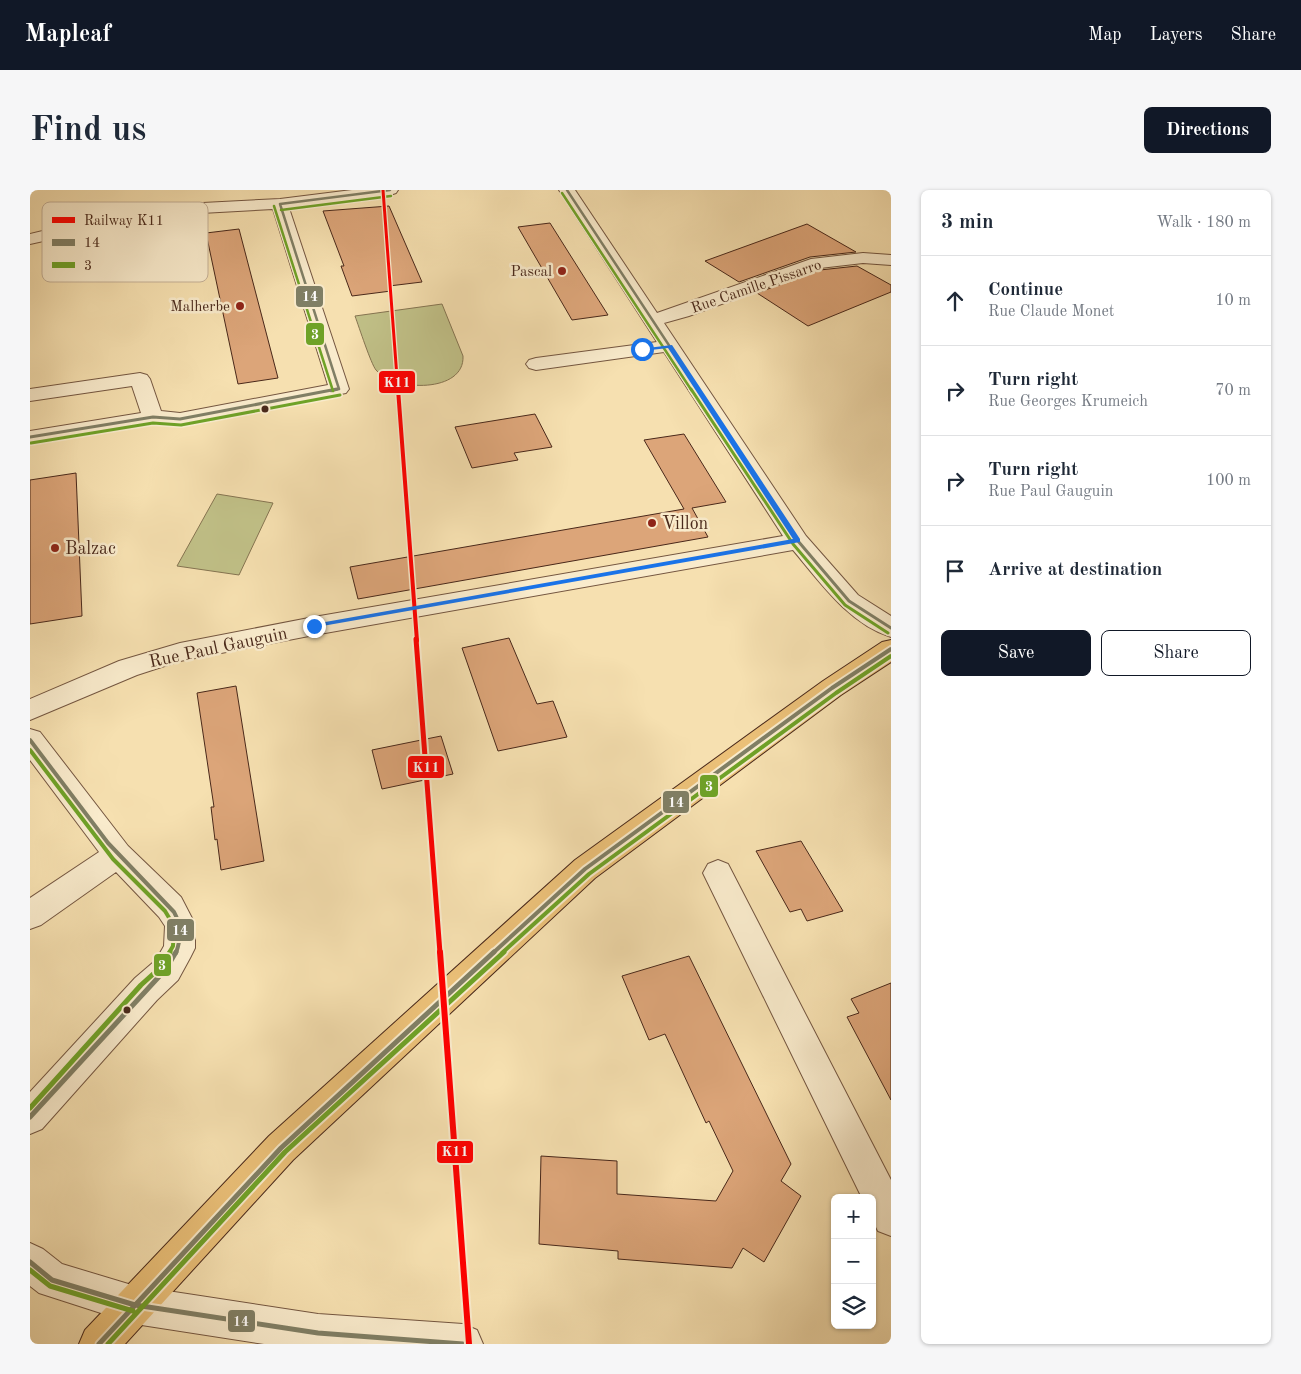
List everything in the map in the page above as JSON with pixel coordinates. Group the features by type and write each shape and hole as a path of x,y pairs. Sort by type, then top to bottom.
{"main road":[{"path":"100,1344 281,1148 585,869 832,688 891,649"}],"street":[{"path":"208,208 280,204 390,190"},
{"path":"567,190 798,541 849,601 891,628"},
{"path":"30,437 153,417 180,419 339,390 280,204"},
{"name":"Rue Camille Pissarro","path":"652,320 682,312 817,263 862,258 891,260"},
{"path":"536,364 670,346"},
{"path":"30,395 140,379 153,417"},
{"name":"Rue Paul Gauguin","path":"30,710 128,668 180,652 314,626 798,541"},
{"path":"30,740 118,856 170,907 180,924 179,948 167,970 146,989 30,1117"},
{"path":"30,915 118,856"},
{"path":"718,874 891,1218"},
{"path":"30,1262 52,1280 135,1305 371,1340 463,1344"}],"green space":[{"path":"442,304 463,356 461,368 453,377 427,385 412,385 385,377 376,370 355,316"},
{"path":"217,494 273,503 239,575 177,566"}],"building":[{"path":"389,206 422,282 389,286 391,291 352,296 341,266 344,266 323,211"},
{"name":"Pascal","path":"550,223 608,315 572,320 518,227"},
{"path":"807,224 856,252 810,257 739,282 705,261"},
{"name":"Malherbe","path":"239,229 278,378 238,384 208,242 208,233"},
{"path":"857,266 891,285 891,292 808,326 757,293 820,270"},
{"path":"535,414 552,447 514,453 518,460 472,468 455,427"},
{"name":"Villon","path":"684,434 726,502 692,508 708,537 358,599 350,567 684,509 644,440"},
{"name":"Balzac","path":"76,473 82,616 30,624 30,480"},
{"path":"509,638 537,704 553,701 567,737 498,751 462,648"},
{"path":"236,686 264,861 221,870 217,839 215,840 211,807 214,807 197,693"},
{"path":"441,736 453,774 382,789 372,750"},
{"path":"801,841 843,911 807,921 801,909 790,912 756,851"},
{"path":"689,956 791,1164 781,1181 801,1196 764,1262 743,1248 732,1268 618,1259 618,1251 539,1244 541,1156 617,1161 617,1194 716,1201 733,1171 709,1121 706,1123 665,1034 649,1040 622,976"},
{"path":"891,983 891,1100 847,1017 859,1013 851,999"}],"rail line":[{"name":"K11","path":"383,190 469,1344"}],"transit line":[{"name":"14","path":"280,204 390,190"},
{"name":"14","path":"567,190 798,541 849,601 891,628"},
{"name":"3","path":"562,193 793,544 845,605 888,633"},
{"name":"3","path":"281,210 391,196"},
{"name":"14","path":"280,204 339,389"},
{"name":"3","path":"274,206 333,391"},
{"name":"14","path":"30,437 153,417 180,419 339,389"},
{"name":"3","path":"31,443 153,423 181,425 340,395"},
{"name":"14","path":"99,1344 281,1148 585,869 832,688 891,649"},
{"name":"3","path":"108,1344 285,1152 589,874 836,693 891,656"},
{"name":"14","path":"30,740 108,843 162,898 174,912 180,925 179,945 172,962 30,1117"},
{"name":"3","path":"30,750 113,859 165,911 174,926 173,946 162,966 141,985 30,1108"},
{"name":"14","path":"30,1262 52,1280 135,1305 318,1333 463,1344"},
{"name":"3","path":"30,1270 50,1286 133,1311"}],"place":[{"name":"Pascal","path":"562,271"},
{"name":"Malherbe","path":"240,306"},
{"name":"Villon","path":"652,523"},
{"name":"Balzac","path":"55,548"}],"route":[{"path":"314,626 798,541 670,346 642,349"}]}
